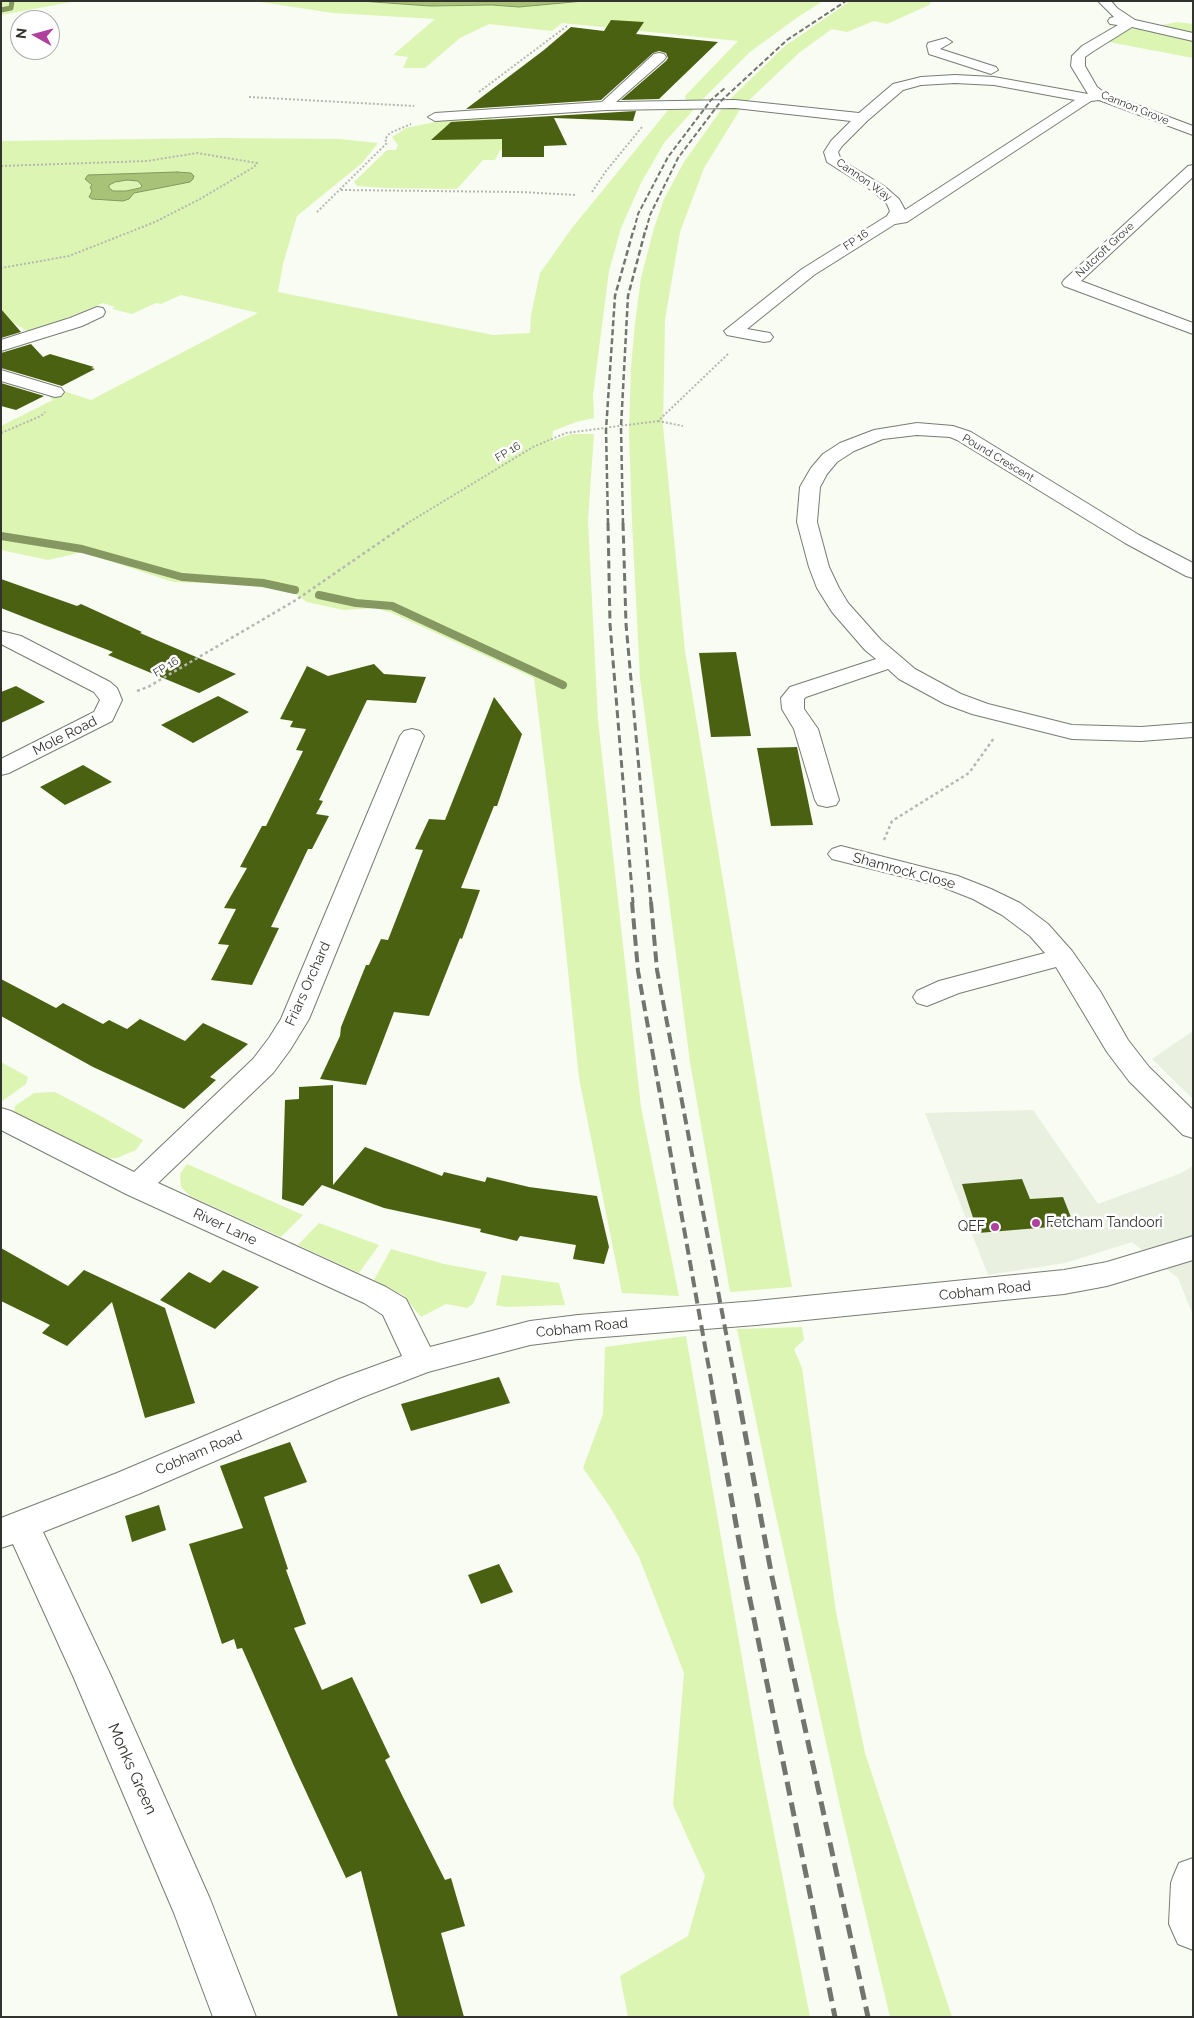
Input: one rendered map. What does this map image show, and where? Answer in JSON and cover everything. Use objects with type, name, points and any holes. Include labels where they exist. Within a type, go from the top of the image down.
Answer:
[{"type":"street","points":[[1104,1],[1131,23]]},
{"type":"street","points":[[1105,19],[1193,37]]},
{"type":"street","name":"Cannon Grove","points":[[1131,23],[1087,49],[1079,56],[1078,66],[1094,97],[1193,131]]},
{"type":"street","points":[[946,42],[933,46],[934,51],[1001,73],[994,81]]},
{"type":"street","points":[[606,106],[610,100],[659,57]]},
{"type":"street","name":"Cannon Way","points":[[749,334],[733,331],[808,272],[892,219],[898,211],[894,202],[880,189],[834,162],[831,152],[836,144],[862,118],[898,87],[921,81],[955,78],[994,81],[1094,97]]},
{"type":"street","points":[[892,219],[902,219],[1094,97]]},
{"type":"street","points":[[442,117],[606,106],[735,104],[862,118]]},
{"type":"street","name":"Nutcroft Grove","points":[[1193,169],[1070,283],[1193,329]]},
{"type":"street","points":[[1,346],[76,322],[97,312]]},
{"type":"street","points":[[749,334],[764,337]]},
{"type":"street","points":[[1,375],[55,392]]},
{"type":"street","name":"Pound Crescent","points":[[1186,731],[1108,734],[1072,732],[980,709],[953,699],[914,678],[890,661],[855,625],[828,588],[819,567],[807,522],[810,487],[818,472],[830,458],[847,447],[881,434],[917,429],[938,429],[958,434],[1132,539],[1193,572]]},
{"type":"street","points":[[1,636],[102,687],[109,693],[111,700]]},
{"type":"street","points":[[827,800],[806,729],[793,709],[792,698],[798,692],[890,661]]},
{"type":"street","name":"Mole Road","points":[[1,768],[104,716],[111,700]]},
{"type":"street","points":[[1186,731],[1193,754]]},
{"type":"street","name":"Friars Orchard","points":[[137,1186],[263,1066],[280,1044],[295,1019],[412,736]]},
{"type":"street","name":"Shamrock Close","points":[[841,854],[949,881],[982,894],[1011,909],[1039,930],[1063,957],[1086,991],[1117,1045],[1139,1074],[1193,1128]]},
{"type":"street","points":[[928,997],[949,986],[1063,957]]},
{"type":"street","name":"River Lane","points":[[1,1118],[137,1186],[375,1295],[395,1307],[421,1362]]},
{"type":"street","name":"Cobham Road","points":[[12,1529],[129,1483],[351,1388],[421,1362],[530,1334],[578,1327],[756,1313],[1064,1282],[1107,1274],[1173,1255],[1193,1247]]},
{"type":"street","name":"Monks Green","points":[[12,1529],[92,1676],[191,1904],[236,2017]]},
{"type":"street","points":[[1193,1877],[1191,1883],[1190,1924],[1193,1930]]},
{"type":"path","points":[[317,212],[387,143],[385,139],[390,133],[399,127],[442,117],[567,26]]},
{"type":"path","points":[[249,97],[427,107],[444,112],[442,117]]},
{"type":"path","points":[[592,192],[606,171],[649,119],[654,105]]},
{"type":"path","points":[[1,166],[147,160],[197,153],[257,163],[254,167],[200,199],[155,222],[69,256],[1,268]]},
{"type":"path","points":[[341,190],[520,192],[578,195]]},
{"type":"path","points":[[658,420],[749,334]]},
{"type":"path","points":[[1,433],[41,416],[58,401],[55,392]]},
{"type":"path","points":[[658,420],[683,426]]},
{"type":"path","name":"FP 16","points":[[111,700],[148,687],[296,600],[410,521],[533,447],[566,433],[658,420]]},
{"type":"path","points":[[874,862],[892,821],[969,773],[1008,717]]},
{"type":"shaded area","points":[[1,1],[77,1],[28,10],[10,10],[10,13],[1,15]]},
{"type":"shaded area","points":[[253,1],[360,1],[430,6],[492,5],[519,7],[584,1],[823,1],[750,52],[701,101],[686,100],[685,96],[738,41],[562,23],[552,31],[489,24],[460,38],[425,68],[403,68],[408,57],[393,55],[435,19],[333,13]]},
{"type":"shaded area","points":[[360,1],[584,1],[519,7],[492,5],[430,6]]},
{"type":"shaded area","points":[[850,1],[932,1],[929,5],[887,24],[874,21],[847,32],[832,29],[800,52],[746,103],[727,102],[785,46]]},
{"type":"shaded area","points":[[1177,22],[1193,24],[1193,33],[1190,34],[1193,35],[1193,58],[1109,42],[1130,29]]},
{"type":"shaded area","points":[[675,107],[695,108],[664,143],[641,183],[621,228],[609,271],[593,395],[594,418],[576,422],[553,431],[552,441],[571,434],[594,434],[588,521],[598,720],[641,1107],[679,1296],[622,1293],[579,1078],[559,884],[534,678],[392,613],[375,608],[344,610],[307,602],[295,594],[258,585],[173,582],[83,552],[48,560],[1,550],[1,426],[53,400],[50,397],[63,391],[91,400],[258,313],[181,295],[161,304],[156,303],[132,314],[112,309],[115,307],[103,303],[30,333],[14,323],[1,310],[1,141],[220,138],[340,139],[378,143],[362,163],[297,216],[283,264],[278,292],[493,335],[530,333],[531,315],[540,273],[572,228],[669,109]]},
{"type":"shaded area","points":[[723,107],[741,108],[704,168],[680,232],[665,320],[663,426],[685,651],[792,1287],[730,1292],[690,1062],[640,678],[629,431],[631,367],[635,323],[641,278],[654,228],[664,199],[684,162]]},
{"type":"shaded area","points":[[490,116],[493,122],[527,147],[500,150],[495,160],[483,160],[457,189],[386,188],[357,186],[354,182],[387,150],[396,150],[398,145],[392,137],[406,128],[445,120]]},
{"type":"shaded area","points":[[177,172],[191,173],[194,176],[190,182],[134,193],[129,199],[123,201],[92,199],[89,197],[92,185],[85,179],[88,175]],"holes":[[[138,181],[142,186],[140,188],[126,191],[113,191],[109,188],[109,185],[115,182]]]},
{"type":"shaded area","points":[[1193,1031],[1193,1099],[1152,1059]]},
{"type":"shaded area","points":[[1,1062],[28,1077],[26,1084],[1,1102]]},
{"type":"shaded area","points":[[55,1092],[143,1140],[136,1150],[117,1158],[99,1159],[14,1116],[15,1106],[34,1093]]},
{"type":"shaded area","points":[[1033,1110],[1098,1204],[1179,1174],[1193,1166],[1193,1315],[1178,1278],[1132,1242],[1065,1263],[988,1275],[925,1113]]},
{"type":"shaded area","points":[[187,1164],[303,1215],[281,1237],[190,1196],[181,1187],[180,1174]]},
{"type":"shaded area","points":[[319,1223],[379,1245],[359,1273],[298,1245]]},
{"type":"shaded area","points":[[391,1249],[444,1264],[487,1272],[473,1304],[467,1308],[446,1304],[421,1317],[403,1295],[374,1280]]},
{"type":"shaded area","points":[[502,1275],[559,1283],[565,1305],[506,1307],[496,1305]]},
{"type":"shaded area","points":[[802,1327],[804,1340],[794,1349],[802,1368],[836,1612],[865,1753],[952,2017],[890,2017],[842,1815],[772,1498],[737,1329]]},
{"type":"shaded area","points":[[686,1336],[760,1762],[810,2017],[628,2017],[620,1976],[688,1936],[705,1876],[673,1805],[684,1673],[639,1557],[610,1507],[583,1468],[603,1414],[605,1347]]},
{"type":"building","points":[[611,20],[644,22],[636,34],[718,42],[659,99],[621,100],[666,61],[668,58],[666,53],[659,51],[653,53],[601,100],[466,109],[544,50],[571,27],[604,31]]},
{"type":"building","points":[[636,111],[633,121],[554,118],[567,145],[544,146],[544,157],[502,157],[502,139],[431,140],[451,122]]},
{"type":"building","points":[[1,309],[21,332],[1,338]]},
{"type":"building","points":[[31,344],[43,357],[50,354],[94,367],[91,368],[95,369],[62,386],[1,368],[1,353]]},
{"type":"building","points":[[1,383],[44,396],[16,410],[1,406]]},
{"type":"building","points":[[1,579],[77,606],[81,604],[142,632],[140,633],[236,674],[199,693],[108,655],[113,652],[1,608]]},
{"type":"building","points":[[736,652],[751,736],[711,737],[699,653]]},
{"type":"building","points":[[374,664],[384,674],[426,677],[416,703],[367,700],[319,800],[323,801],[316,814],[329,816],[312,849],[308,849],[271,927],[279,928],[252,985],[211,980],[229,945],[218,944],[236,909],[224,908],[247,868],[240,867],[262,826],[266,826],[303,751],[296,750],[306,729],[290,727],[293,721],[280,719],[307,666],[328,676]]},
{"type":"building","points":[[16,686],[45,702],[1,723],[1,692]]},
{"type":"building","points":[[218,696],[249,712],[193,743],[161,725]]},
{"type":"building","points":[[494,697],[522,734],[497,806],[494,806],[461,888],[480,890],[462,939],[460,938],[429,1016],[394,1012],[366,1085],[320,1079],[340,1036],[341,1027],[366,965],[369,965],[381,939],[388,940],[423,850],[415,849],[429,819],[445,820]]},
{"type":"building","points":[[797,747],[813,825],[771,826],[757,748]]},
{"type":"building","points":[[83,765],[112,782],[65,805],[40,787]]},
{"type":"building","points":[[1,979],[56,1008],[63,1003],[103,1024],[109,1020],[127,1029],[140,1019],[185,1041],[203,1023],[248,1044],[210,1077],[216,1080],[184,1109],[93,1067],[1,1016]]},
{"type":"building","points":[[333,1085],[333,1185],[365,1147],[442,1176],[444,1172],[485,1182],[487,1177],[529,1187],[597,1196],[609,1247],[604,1264],[573,1259],[576,1245],[520,1236],[517,1241],[480,1232],[481,1229],[384,1208],[322,1185],[303,1206],[282,1199],[285,1100],[299,1099],[299,1087]]},
{"type":"building","points":[[1022,1179],[1030,1199],[1063,1197],[1074,1225],[978,1233],[962,1184]]},
{"type":"building","points":[[1,1248],[68,1286],[84,1270],[165,1308],[195,1403],[145,1418],[112,1302],[67,1346],[42,1333],[50,1325],[1,1301]]},
{"type":"building","points":[[223,1270],[259,1287],[215,1329],[160,1300],[189,1272],[210,1283]]},
{"type":"building","points":[[499,1377],[510,1403],[411,1431],[401,1404]]},
{"type":"building","points":[[290,1442],[307,1482],[264,1497],[288,1569],[286,1570],[306,1624],[294,1628],[322,1690],[352,1677],[390,1757],[385,1760],[403,1797],[445,1880],[451,1878],[465,1926],[441,1933],[464,2017],[398,2017],[361,1871],[346,1878],[242,1648],[237,1649],[234,1639],[222,1644],[189,1544],[243,1528],[220,1466]]},
{"type":"building","points":[[159,1505],[166,1530],[132,1542],[125,1516]]},
{"type":"building","points":[[499,1564],[513,1592],[481,1604],[468,1575]]},
{"type":"waterway","points":[[1,10],[11,8],[12,1]]},
{"type":"waterway","points":[[1,536],[82,549],[182,577],[263,583],[295,590]]},
{"type":"waterway","points":[[319,595],[356,603],[392,606],[563,685]]},
{"type":"railway","points":[[646,230],[650,215],[678,158],[721,101],[787,40],[846,1]]},
{"type":"railway","points":[[634,230],[638,214],[668,157],[711,100],[725,88]]},
{"type":"railway","points":[[608,524],[606,430],[615,296],[634,228]]},
{"type":"railway","points":[[623,524],[621,427],[628,296],[646,228]]},
{"type":"railway","points":[[608,523],[610,624],[633,903]]},
{"type":"railway","points":[[623,523],[626,624],[651,903]]},
{"type":"railway","points":[[632,902],[638,971],[713,1391]]},
{"type":"railway","points":[[651,902],[657,970],[737,1391]]},
{"type":"railway","points":[[712,1390],[746,1580],[835,2017]]},
{"type":"railway","points":[[737,1390],[772,1577],[868,2017]]},
{"type":"place","name":"Fetcham Tandoori","points":[[1036,1223]]},
{"type":"place","name":"QEF","points":[[995,1227]]}]
